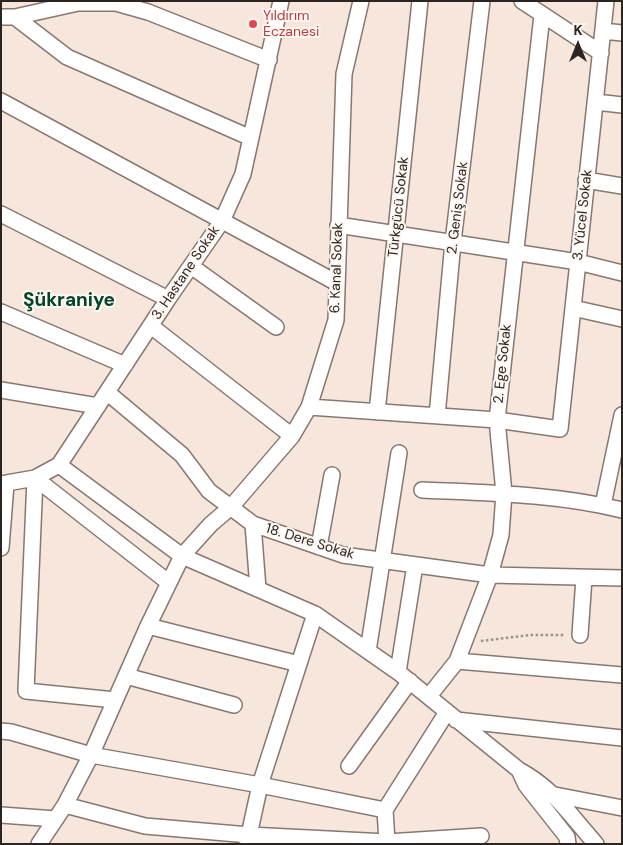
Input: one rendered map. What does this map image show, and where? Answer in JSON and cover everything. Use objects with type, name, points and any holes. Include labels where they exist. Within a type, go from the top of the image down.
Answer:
[{"type":"street","name":"3. Hastane Sokak","points":[[3,484],[35,478],[59,465],[108,394],[168,298],[222,221],[243,174],[269,60],[280,1]]},
{"type":"street","name":"6. Kanal Sokak","points":[[39,844],[65,806],[91,755],[168,582],[182,556],[210,524],[231,507],[292,436],[309,407],[336,320],[344,74],[362,1]]},
{"type":"street","name":"Türkgücü Sokak","points":[[377,412],[420,1]]},
{"type":"street","name":"2. Geniş Sokak","points":[[437,416],[453,242],[482,1]]},
{"type":"street","points":[[522,1],[601,53]]},
{"type":"street","name":"3. Yücel Sokak","points":[[497,420],[560,429],[606,1]]},
{"type":"street","points":[[8,17],[78,3],[116,3],[148,12],[269,60]]},
{"type":"street","name":"2. Ege Sokak","points":[[429,696],[458,660],[490,575],[501,535],[504,493],[497,420],[542,15]]},
{"type":"street","points":[[8,17],[68,57],[251,138]]},
{"type":"street","points":[[603,30],[622,33]]},
{"type":"street","points":[[1,101],[337,283]]},
{"type":"street","points":[[596,102],[622,105]]},
{"type":"street","points":[[586,180],[622,186]]},
{"type":"street","points":[[1,214],[168,298]]},
{"type":"street","points":[[338,224],[578,262],[622,273]]},
{"type":"street","points":[[190,266],[276,327]]},
{"type":"street","points":[[573,308],[622,319]]},
{"type":"street","points":[[1,312],[126,365]]},
{"type":"street","points":[[151,326],[292,436]]},
{"type":"street","points":[[1,390],[98,406]]},
{"type":"street","name":"18. Dere Sokak","points":[[108,394],[182,455],[209,491],[253,524],[343,555],[490,575],[622,578]]},
{"type":"street","points":[[309,407],[497,420]]},
{"type":"street","points":[[604,506],[622,415]]},
{"type":"street","points":[[368,651],[399,453]]},
{"type":"street","points":[[59,465],[182,556],[315,614],[404,676],[519,770],[539,781],[555,795],[596,844]]},
{"type":"street","points":[[319,547],[332,475]]},
{"type":"street","points":[[35,478],[168,582]]},
{"type":"street","points":[[35,478],[26,691],[115,700]]},
{"type":"street","points":[[1,548],[3,484]]},
{"type":"street","points":[[422,490],[504,493],[622,510]]},
{"type":"street","points":[[253,524],[258,589]]},
{"type":"street","points":[[349,766],[404,676],[415,565]]},
{"type":"street","points":[[580,635],[584,578]]},
{"type":"street","points":[[248,839],[260,785],[315,614]]},
{"type":"street","points":[[148,626],[299,664]]},
{"type":"street","points":[[458,660],[622,675]]},
{"type":"street","points":[[126,676],[234,705]]},
{"type":"street","points":[[451,716],[622,738]]},
{"type":"street","points":[[387,842],[385,810],[451,716]]},
{"type":"street","points":[[1,731],[11,732],[91,755],[260,785],[385,810]]},
{"type":"street","points":[[519,770],[526,785],[568,838],[568,844]]},
{"type":"street","points":[[555,795],[622,808]]},
{"type":"street","points":[[65,806],[145,826],[248,839],[387,842],[481,836]]},
{"type":"street","points":[[1,816],[56,819]]},
{"type":"path","points":[[465,643],[530,635],[580,635]]},
{"type":"place","name":"Yıldırım Eczanesi","points":[[253,24]]},
{"type":"district","name":"Şükraniye","points":[[69,301]]}]
